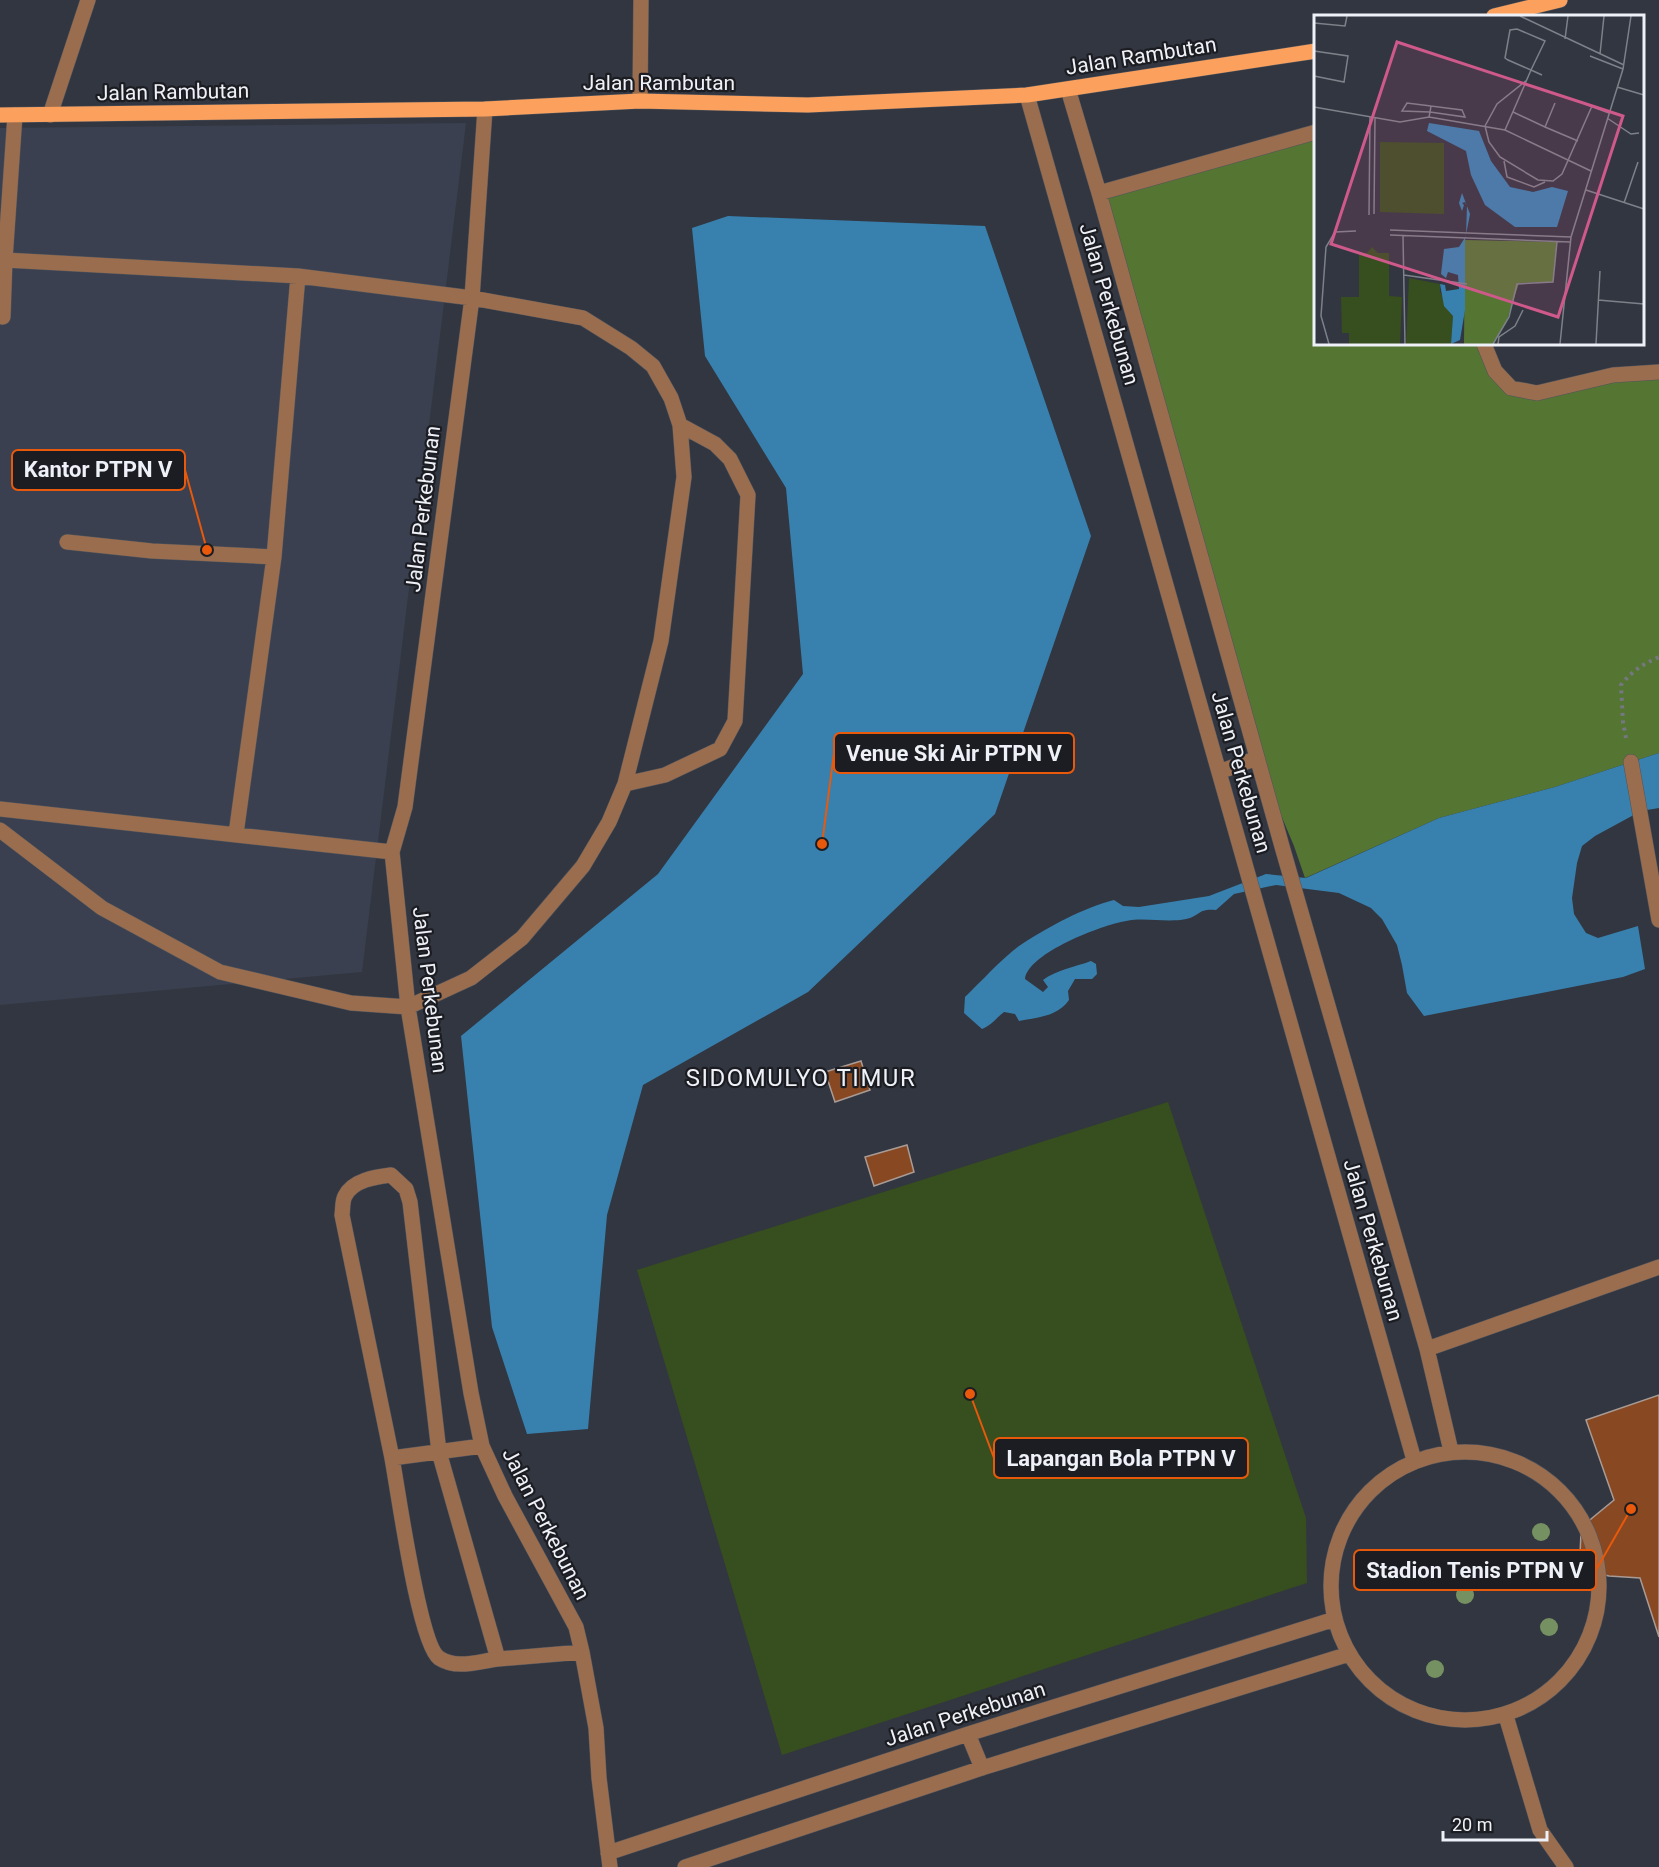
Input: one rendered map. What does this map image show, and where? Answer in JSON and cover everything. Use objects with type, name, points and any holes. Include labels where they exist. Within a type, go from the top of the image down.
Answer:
[{"type":"main road","points":[[1498,15],[1560,0]]},
{"type":"main road","name":"Jalan Rambutan","points":[[8,115],[485,109],[640,101],[808,105],[1028,95],[1314,51]]},
{"type":"street","points":[[50,115],[88,0]]},
{"type":"street","points":[[640,101],[641,0]]},
{"type":"street","name":"Jalan Perkebunan","points":[[1068,89],[1295,895],[1427,1349],[1451,1451]]},
{"type":"street","name":"Jalan Perkebunan","points":[[1028,95],[1414,1460]]},
{"type":"street","name":"Jalan Perkebunan","points":[[485,109],[472,298],[405,807],[392,852],[408,1007],[471,1393],[482,1446],[505,1496],[576,1628],[596,1728],[599,1778],[609,1860],[968,1734],[1335,1619]]},
{"type":"street","points":[[3,317],[8,115]]},
{"type":"street","points":[[1099,193],[1314,133]]},
{"type":"street","points":[[0,830],[102,908],[219,972],[351,1003],[408,1007],[471,978],[522,938],[583,866],[609,822],[625,784],[661,641],[684,477],[680,425],[671,398],[653,366],[631,348],[583,318],[472,298],[298,276],[5,260]]},
{"type":"street","points":[[236,834],[274,557],[298,276]]},
{"type":"street","points":[[1484,345],[1496,371],[1511,388],[1537,393],[1613,375],[1659,372]]},
{"type":"street","points":[[625,784],[665,775],[720,749],[735,721],[748,495],[730,459],[715,444],[680,425]]},
{"type":"street","points":[[67,542],[152,551],[274,557]]},
{"type":"street","points":[[1219,772],[1257,758]]},
{"type":"street","points":[[1631,762],[1659,920]]},
{"type":"street","points":[[0,809],[392,852]]},
{"type":"street","points":[[498,1659],[439,1452],[410,1202],[406,1188],[392,1175],[374,1178],[358,1183],[345,1196],[342,1215],[392,1458],[412,1575],[429,1641],[438,1658],[457,1665],[582,1652]]},
{"type":"street","points":[[1427,1349],[1659,1267]]},
{"type":"street","points":[[392,1458],[482,1446]]},
{"type":"street","points":[[1451,1451],[1499,1455],[1542,1475],[1576,1509],[1596,1553],[1599,1601],[1586,1647],[1557,1685],[1506,1716],[1470,1721],[1422,1714],[1381,1690],[1349,1654],[1335,1619],[1331,1571],[1345,1525],[1374,1486],[1414,1460],[1451,1451]]},
{"type":"street","points":[[685,1867],[982,1768],[1349,1654]]},
{"type":"street","points":[[1506,1716],[1540,1830],[1566,1867]]},
{"type":"street","points":[[968,1734],[982,1768]]},
{"type":"path","points":[[1631,762],[1623,722],[1621,686],[1630,674],[1644,663],[1659,657]]},
{"type":"shaded area","points":[[466,123],[362,972],[0,1005],[0,128]]},
{"type":"green space","points":[[1314,132],[1314,345],[1484,345],[1495,371],[1537,393],[1659,372],[1659,753],[1555,787],[1439,818],[1305,878],[1257,758],[1099,193]]},
{"type":"green space","points":[[1168,1102],[1306,1518],[1307,1583],[782,1755],[637,1270]]},
{"type":"water","points":[[728,216],[985,226],[1091,536],[995,814],[808,992],[643,1085],[607,1215],[588,1429],[527,1434],[492,1327],[461,1036],[658,874],[803,674],[786,488],[705,356],[692,228]]},
{"type":"water","points":[[1659,753],[1659,808],[1641,811],[1595,836],[1582,846],[1572,898],[1574,914],[1586,933],[1598,938],[1638,926],[1645,969],[1623,977],[1424,1016],[1407,993],[1397,945],[1382,919],[1371,908],[1339,893],[1276,885],[1234,894],[1216,910],[1202,911],[1191,918],[1133,920],[1115,924],[1084,934],[1052,950],[1029,969],[1025,979],[1043,992],[1048,987],[1043,980],[1066,969],[1091,961],[1096,964],[1097,974],[1092,979],[1075,979],[1068,991],[1069,1000],[1053,1013],[1019,1021],[1015,1014],[1004,1012],[982,1029],[964,1013],[965,997],[1015,949],[1055,924],[1091,907],[1114,900],[1123,906],[1139,907],[1209,896],[1266,874],[1306,878],[1439,818],[1555,787]]},
{"type":"building","points":[[861,1061],[870,1090],[835,1102],[825,1072]]},
{"type":"building","points":[[907,1145],[914,1172],[874,1186],[865,1157]]},
{"type":"building","points":[[1659,1395],[1659,1637],[1640,1578],[1609,1576],[1592,1572],[1580,1554],[1581,1533],[1591,1519],[1614,1500],[1586,1420]]},
{"type":"place","name":"Kantor PTPN V","points":[[207,550]]},
{"type":"place","name":"Venue Ski Air PTPN V","points":[[822,844]]},
{"type":"place","name":"Lapangan Bola PTPN V","points":[[970,1394]]},
{"type":"place","name":"Stadion Tenis PTPN V","points":[[1631,1509]]},
{"type":"district","name":"SIDOMULYO TIMUR","points":[[801,1078]]}]
